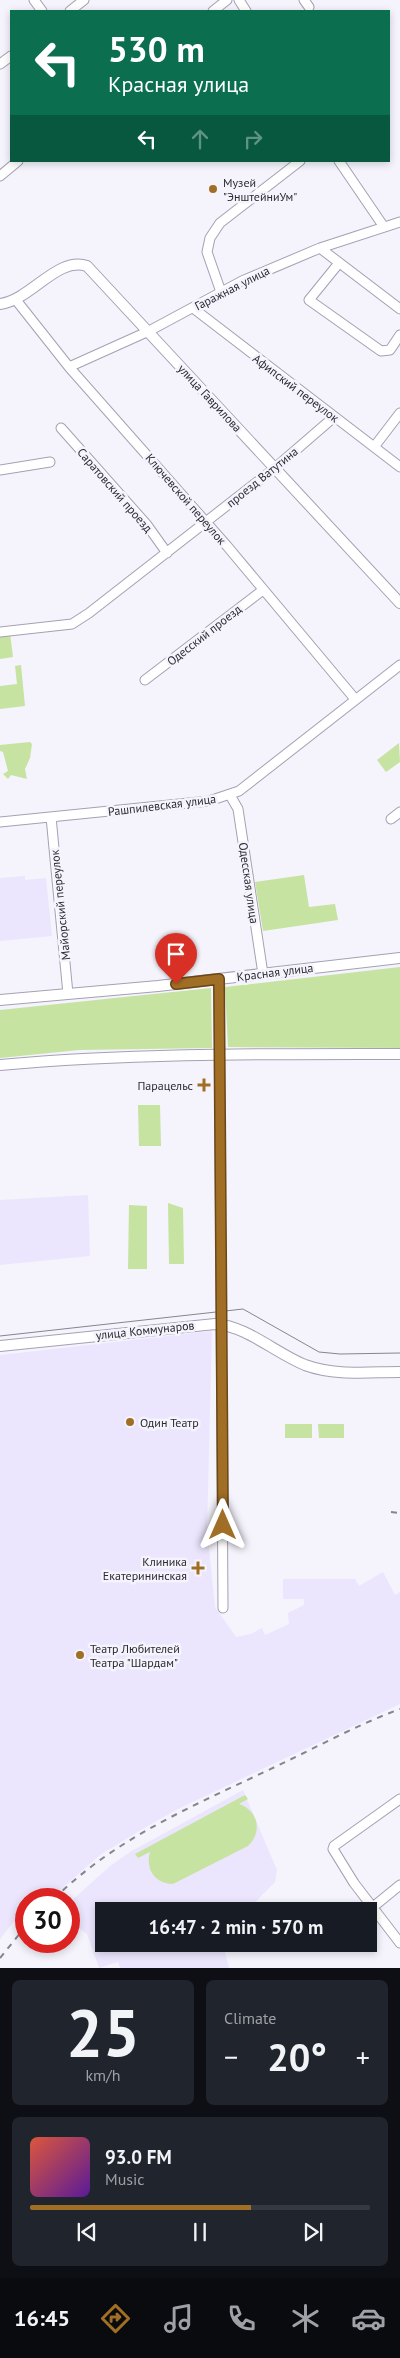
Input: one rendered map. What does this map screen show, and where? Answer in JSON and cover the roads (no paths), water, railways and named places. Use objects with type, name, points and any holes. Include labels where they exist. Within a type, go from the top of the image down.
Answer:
[{"type":"main road","name":"улица Гаврилова","points":[[0,304],[16,300],[63,267],[79,264],[87,266],[400,603]]},
{"type":"main road","name":"Красная улица","points":[[0,1000],[219,979],[400,958]]},
{"type":"main road","points":[[0,1065],[81,1058],[219,1054],[400,1054]]},
{"type":"main road","name":"улица Коммунаров","points":[[0,1346],[194,1325],[222,1324],[239,1330],[285,1356],[319,1370],[400,1372]]},
{"type":"street","points":[[71,10],[84,0]]},
{"type":"street","points":[[214,10],[227,0]]},
{"type":"street","points":[[0,176],[17,162]]},
{"type":"street","points":[[221,292],[207,252],[210,238],[220,224],[299,162]]},
{"type":"street","points":[[340,162],[384,226]]},
{"type":"street","name":"Гаражная улица","points":[[69,367],[149,331],[221,292],[320,248],[400,222]]},
{"type":"street","points":[[320,248],[400,309]]},
{"type":"street","points":[[339,263],[309,300],[381,351],[390,350],[400,335]]},
{"type":"street","name":"Ключевской переулок","points":[[16,300],[69,367],[205,521],[355,699]]},
{"type":"street","name":"Афипский переулок","points":[[193,308],[400,467]]},
{"type":"street","points":[[374,447],[400,413]]},
{"type":"street","name":"проезд Ватутина","points":[[0,632],[72,624],[167,553],[205,521],[275,468],[334,417]]},
{"type":"street","name":"Саратовский проезд","points":[[61,428],[147,525],[167,553]]},
{"type":"street","points":[[0,470],[50,462]]},
{"type":"street","name":"Одесский проезд","points":[[145,680],[263,590]]},
{"type":"street","name":"Рашпилевская улица","points":[[0,822],[209,801],[230,795],[239,791],[400,665]]},
{"type":"street","name":"Одесская улица","points":[[230,795],[238,809],[262,974]]},
{"type":"street","points":[[391,819],[400,812]]},
{"type":"street","name":"Майорский переулок","points":[[51,817],[68,994]]},
{"type":"street","points":[[219,979],[223,1608]]},
{"type":"street","points":[[369,1902],[334,1853],[334,1846],[400,1799]]},
{"type":"street","points":[[377,1904],[400,1885]]},
{"type":"street","points":[[377,1912],[400,1944]]},
{"type":"tram line","points":[[0,1336],[243,1309],[319,1352],[340,1354],[400,1353]]},
{"type":"railway","points":[[391,1512],[400,1513]]},
{"type":"railway","points":[[66,1888],[105,1857],[160,1823],[354,1728],[400,1709]]},
{"type":"railway","points":[[0,1958],[15,1940]]},
{"type":"place","name":"Музей \"ЭнштейниУм\"","points":[[213,189]]},
{"type":"place","name":"Парацельс","points":[[204,1085]]},
{"type":"place","name":"Один Театр","points":[[130,1422]]},
{"type":"place","name":"Клиника Екатерининская","points":[[198,1568]]},
{"type":"place","name":"Театр Любителей Театра \"Шардам\"","points":[[80,1655]]}]
